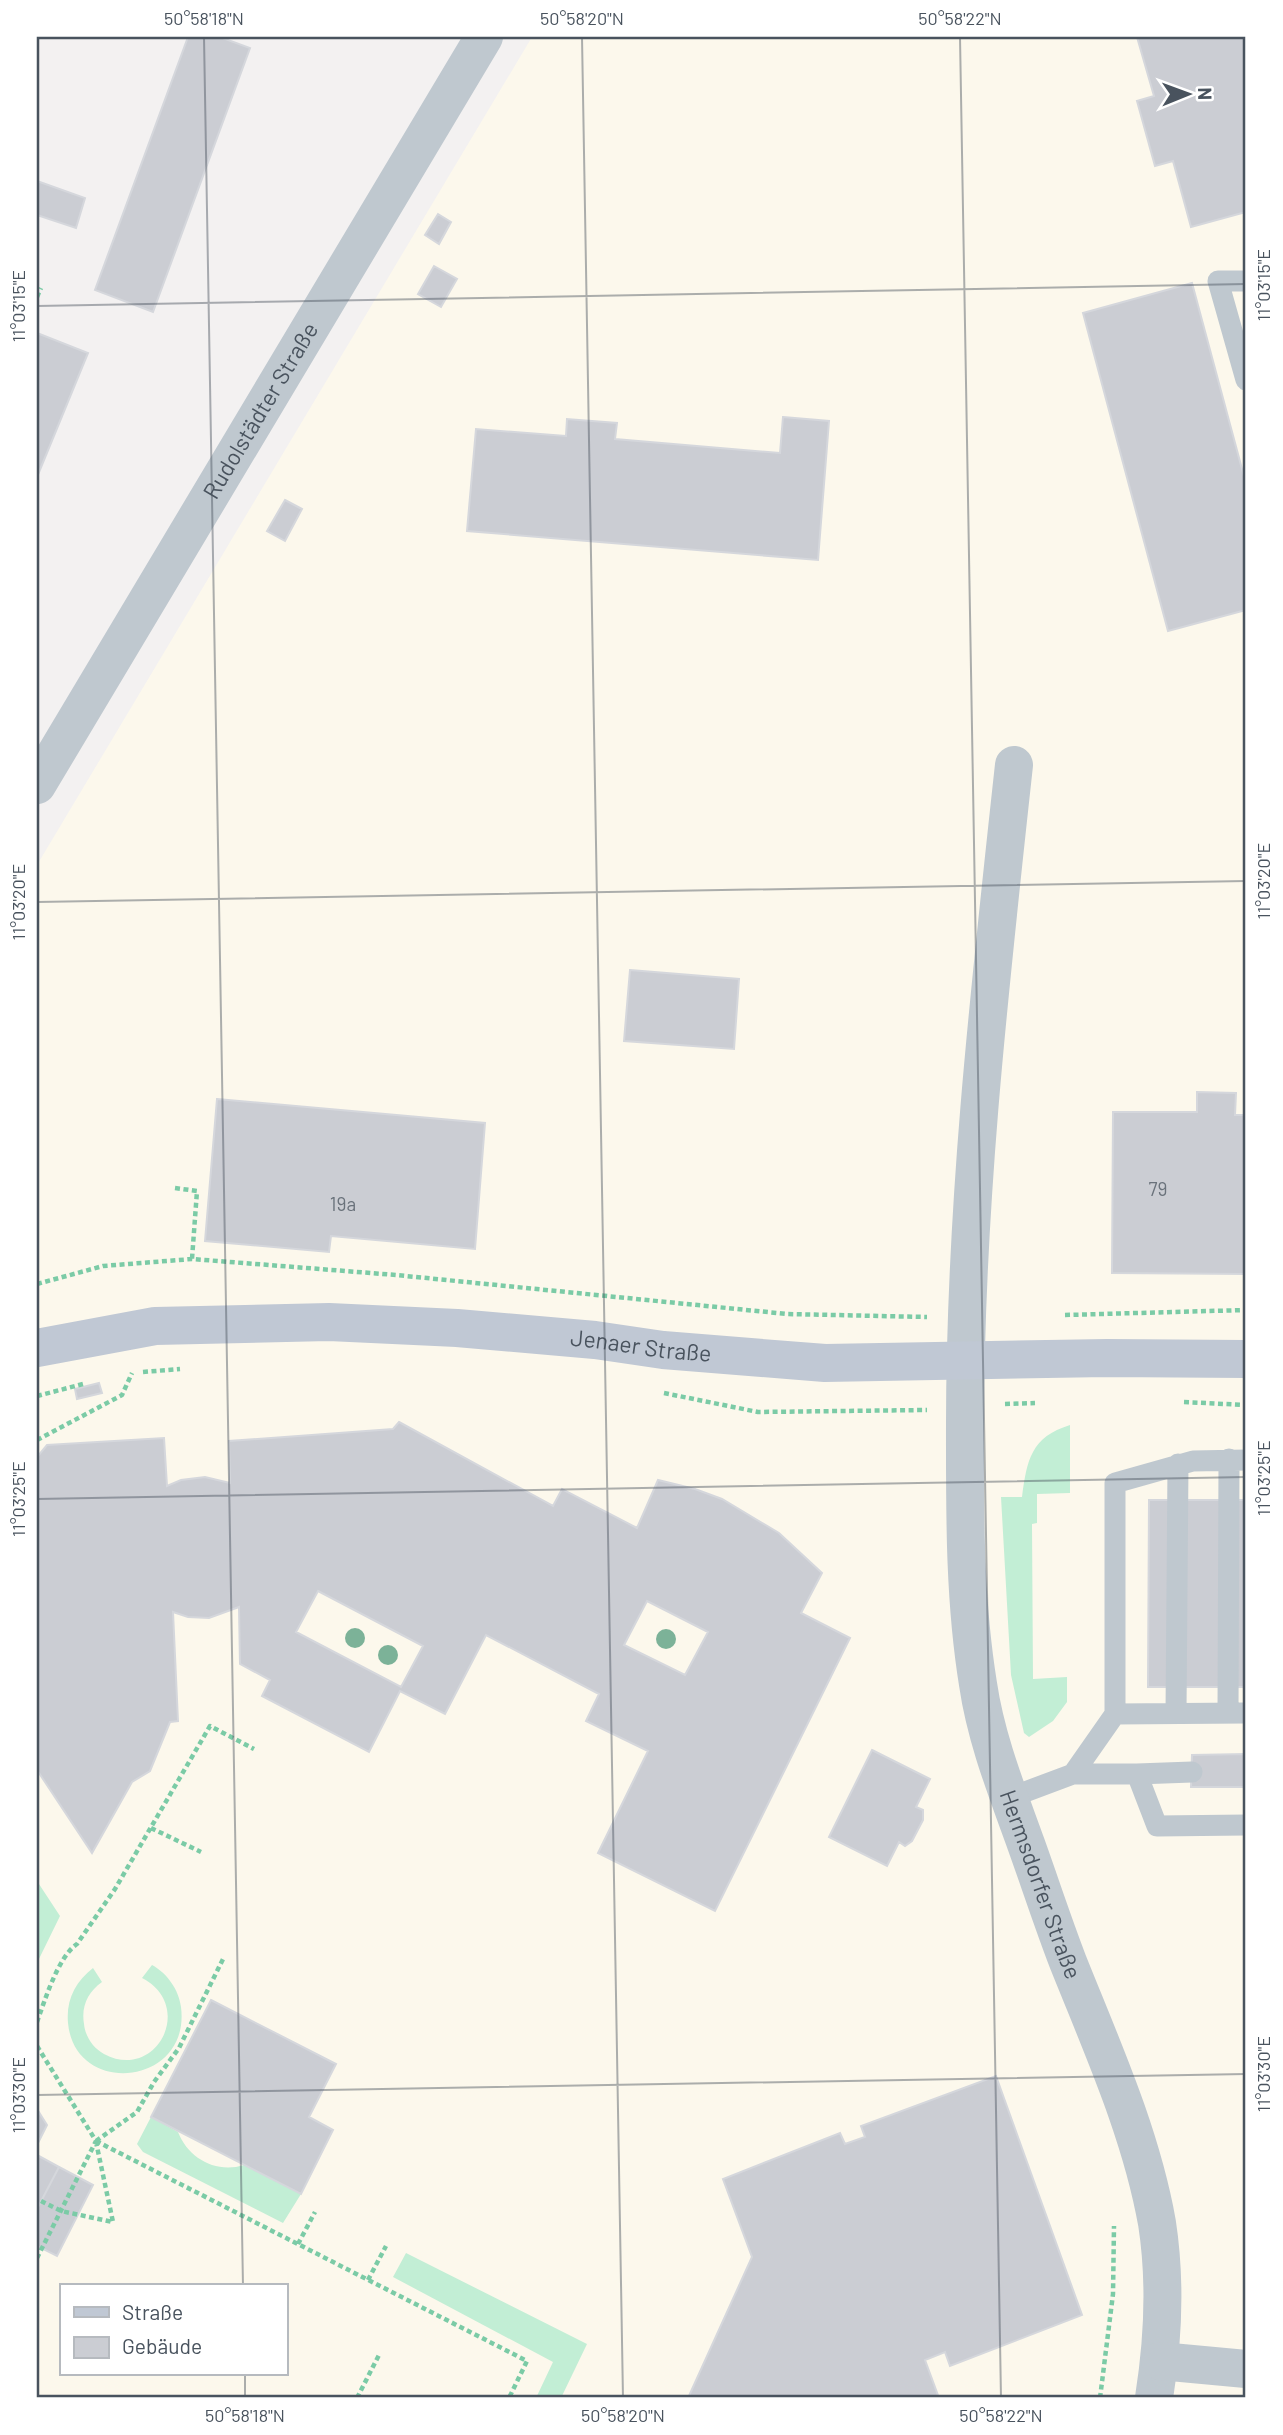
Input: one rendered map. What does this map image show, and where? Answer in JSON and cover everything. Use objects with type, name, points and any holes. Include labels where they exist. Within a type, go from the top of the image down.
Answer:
[{"type":"main road","name":"Jenaer Straße","points":[[37,1348],[155,1326],[329,1321],[457,1328],[594,1340],[663,1350],[825,1363],[1107,1358],[1246,1359]]},
{"type":"street","name":"Rudolstädter Straße","points":[[37,785],[484,37]]},
{"type":"street","name":"Hermsdorfer Straße","points":[[1014,765],[983,1065],[965,1318],[968,1604],[977,1683],[987,1732],[1066,1956],[1129,2120],[1157,2224],[1163,2298],[1160,2361],[1154,2398]]},
{"type":"street","points":[[1160,2361],[1246,2369]]},
{"type":"lane","points":[[1246,281],[1218,281],[1246,380]]},
{"type":"lane","points":[[1073,1774],[1115,1714],[1115,1483],[1193,1461],[1238,1459],[1237,1713],[1115,1714]]},
{"type":"lane","points":[[1177,1713],[1178,1464]]},
{"type":"lane","points":[[1009,1798],[1073,1774],[1192,1772]]},
{"type":"lane","points":[[1138,1774],[1157,1826],[1246,1825]]},
{"type":"path","points":[[37,297],[41,288]]},
{"type":"path","points":[[175,1188],[197,1191],[192,1259]]},
{"type":"path","points":[[37,1284],[103,1266],[192,1259],[410,1276],[787,1314],[965,1318]]},
{"type":"path","points":[[1059,1315],[1246,1310]]},
{"type":"path","points":[[37,1440],[122,1395],[132,1373],[183,1368]]},
{"type":"path","points":[[651,1391],[758,1412],[926,1410]]},
{"type":"path","points":[[37,2022],[49,1987],[70,1949],[115,1889],[210,1726],[254,1749]]},
{"type":"path","points":[[151,1828],[201,1852]]},
{"type":"path","points":[[37,2258],[96,2141],[137,2112],[154,2082],[179,2048],[224,1957]]},
{"type":"path","points":[[37,2046],[96,2141],[113,2222],[61,2211],[41,2201]]},
{"type":"path","points":[[96,2141],[527,2361],[509,2398]]},
{"type":"path","points":[[298,2244],[315,2212]]},
{"type":"path","points":[[368,2280],[386,2246]]},
{"type":"path","points":[[357,2398],[380,2353]]},
{"type":"shaded area","points":[[532,37],[1246,37],[1246,2398],[37,2398],[37,865]]},
{"type":"green space","points":[[1070,1425],[1070,1493],[1037,1494],[1037,1523],[1032,1524],[1033,1679],[1067,1677],[1067,1702],[1053,1721],[1029,1737],[1024,1733],[1011,1675],[1001,1497],[1022,1497],[1029,1461],[1039,1443],[1057,1430]]},
{"type":"green space","points":[[37,1881],[60,1916],[37,1963]]},
{"type":"green space","points":[[152,1965],[171,1983],[178,1994],[181,2007],[179,2033],[169,2053],[151,2067],[131,2073],[109,2072],[90,2063],[75,2047],[68,2023],[70,1999],[77,1985],[93,1968],[102,1982],[89,1995],[83,2017],[93,2045],[104,2054],[123,2060],[139,2058],[153,2050],[163,2037],[167,2022],[166,2006],[158,1990],[142,1978]]},
{"type":"green space","points":[[151,2117],[178,2132],[189,2149],[204,2162],[223,2167],[244,2165],[301,2194],[283,2223],[143,2152],[137,2144]]},
{"type":"green space","points":[[406,2253],[587,2344],[561,2398],[536,2398],[553,2362],[393,2277]]},
{"type":"building","points":[[188,37],[220,37],[250,48],[153,312],[95,290]]},
{"type":"building","points":[[1137,37],[1246,37],[1246,212],[1191,227],[1173,161],[1155,166],[1137,101],[1154,96]]},
{"type":"building","points":[[37,181],[85,198],[76,228],[37,215]]},
{"type":"building","points":[[438,214],[451,222],[439,244],[425,235]]},
{"type":"building","points":[[434,266],[457,279],[441,307],[418,294]]},
{"type":"building","points":[[1192,283],[1246,484],[1246,610],[1168,631],[1083,313]]},
{"type":"building","points":[[37,333],[88,353],[37,477]]},
{"type":"building","points":[[783,417],[829,421],[818,560],[467,531],[476,429],[566,436],[567,419],[617,423],[615,439],[780,453]]},
{"type":"building","points":[[285,500],[302,509],[285,541],[267,531]]},
{"type":"building","points":[[630,970],[739,979],[734,1049],[624,1041]]},
{"type":"building","points":[[1197,1092],[1236,1093],[1235,1115],[1246,1115],[1246,1274],[1112,1273],[1113,1112],[1197,1112]]},
{"type":"building","points":[[217,1099],[485,1123],[475,1249],[331,1236],[329,1252],[205,1241]]},
{"type":"building","points":[[99,1383],[102,1393],[77,1399],[75,1389]]},
{"type":"building","points":[[399,1422],[553,1506],[562,1489],[637,1528],[658,1480],[695,1489],[722,1499],[779,1533],[822,1573],[801,1613],[850,1638],[715,1911],[598,1853],[648,1751],[586,1721],[599,1694],[486,1635],[445,1714],[400,1691],[369,1752],[262,1696],[270,1680],[240,1664],[239,1607],[209,1618],[188,1617],[173,1612],[178,1721],[170,1722],[150,1771],[132,1782],[92,1853],[37,1770],[37,1457],[47,1445],[164,1438],[167,1486],[181,1480],[205,1477],[230,1483],[229,1441],[393,1429]],"holes":[[[318,1591],[423,1646],[401,1687],[296,1632]],[[647,1601],[708,1632],[685,1675],[624,1645]]]},
{"type":"building","points":[[1149,1500],[1246,1500],[1246,1687],[1148,1687]]},
{"type":"building","points":[[872,1750],[930,1779],[916,1807],[923,1810],[923,1820],[912,1841],[905,1846],[899,1842],[887,1866],[829,1837]]},
{"type":"building","points":[[1246,1754],[1246,1787],[1191,1787],[1192,1755]]},
{"type":"building","points":[[211,2000],[336,2064],[309,2117],[333,2130],[301,2194],[151,2117]]},
{"type":"building","points":[[996,2076],[1082,2315],[950,2366],[945,2352],[925,2360],[939,2398],[688,2398],[752,2257],[723,2179],[840,2133],[845,2144],[865,2137],[861,2126]]},
{"type":"building","points":[[37,2109],[47,2125],[37,2145]]},
{"type":"building","points":[[37,2155],[59,2167],[37,2209]]},
{"type":"building","points":[[59,2167],[93,2185],[57,2256],[37,2246],[37,2209]]}]
